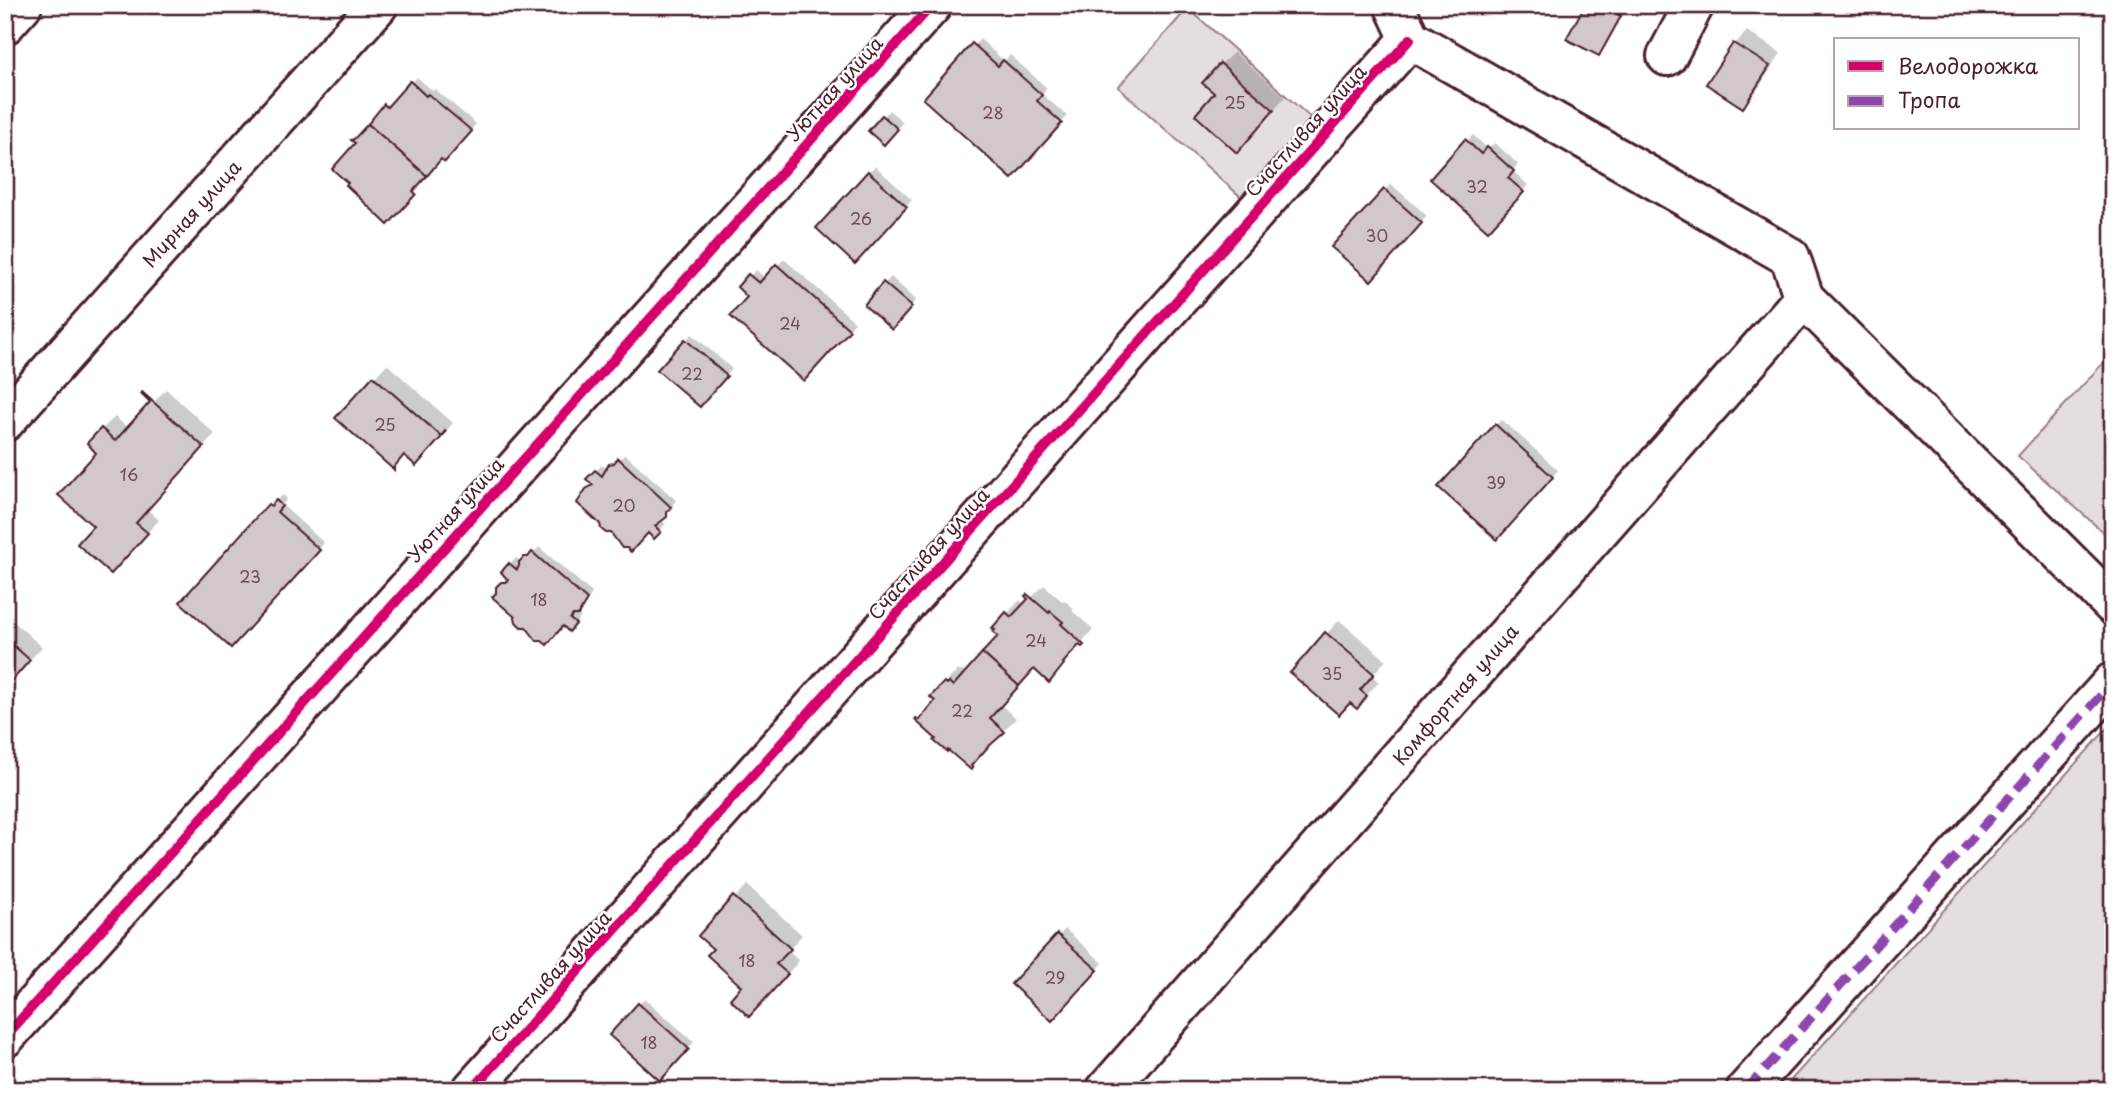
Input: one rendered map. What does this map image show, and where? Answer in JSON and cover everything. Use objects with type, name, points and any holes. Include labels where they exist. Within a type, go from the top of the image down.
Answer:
[{"type":"street","points":[[5,24],[22,5]]},
{"type":"street","name":"Мирная улица","points":[[5,421],[378,5]]},
{"type":"street","name":"Уютная улица","points":[[5,1037],[932,5]]},
{"type":"street","points":[[1394,5],[1410,39],[1790,257],[1804,298],[2113,605]]},
{"type":"street","points":[[1667,56],[1694,5]]},
{"type":"street","name":"Счастливая улица","points":[[472,1090],[1410,39]]},
{"type":"street","name":"Комфортная улица","points":[[1105,1090],[1804,298]]},
{"type":"street","points":[[1746,1090],[2113,682]]},
{"type":"shaded area","points":[[1188,8],[1312,119],[1241,197],[1118,87]]},
{"type":"shaded area","points":[[2113,352],[2113,541],[2018,456]]},
{"type":"shaded area","points":[[2113,722],[2113,1090],[1782,1090]]},
{"type":"building","points":[[1585,5],[1601,5],[1621,16],[1599,56],[1566,39]]},
{"type":"building","points":[[972,43],[998,66],[1003,60],[1042,95],[1037,101],[1062,123],[1012,179],[923,99]]},
{"type":"building","points":[[1733,43],[1770,66],[1743,108],[1706,84]]},
{"type":"building","points":[[1220,63],[1274,110],[1237,153],[1195,115],[1214,93],[1202,83]]},
{"type":"building","points":[[410,81],[472,131],[445,162],[441,159],[427,176],[368,124],[384,104],[387,107]]},
{"type":"building","points":[[882,115],[898,129],[884,145],[868,131]]},
{"type":"building","points":[[368,124],[427,176],[413,191],[416,194],[388,225],[332,169],[355,143],[351,140]]},
{"type":"building","points":[[1465,139],[1481,154],[1487,147],[1514,171],[1508,178],[1524,192],[1488,231],[1430,179]]},
{"type":"building","points":[[868,171],[907,207],[855,264],[816,228]]},
{"type":"building","points":[[1384,189],[1422,223],[1371,281],[1331,247]]},
{"type":"building","points":[[776,264],[850,330],[804,381],[730,316],[747,297],[737,287],[748,274],[759,283]]},
{"type":"building","points":[[883,282],[912,307],[892,330],[864,305]]},
{"type":"building","points":[[685,339],[727,376],[700,407],[657,370]]},
{"type":"building","points":[[373,376],[441,436],[446,432],[416,466],[404,455],[394,470],[335,418]]},
{"type":"building","points":[[142,392],[204,447],[136,523],[148,533],[111,574],[77,544],[93,526],[58,495],[96,453],[87,443],[101,428],[115,441],[150,402]]},
{"type":"building","points":[[1495,424],[1553,477],[1497,540],[1438,487]]},
{"type":"building","points":[[618,458],[671,507],[667,517],[655,526],[661,532],[654,539],[648,533],[631,552],[622,548],[611,533],[601,529],[600,524],[577,503],[586,489],[593,485],[586,479],[595,470],[602,476],[609,464]]},
{"type":"building","points":[[276,500],[282,506],[277,512],[320,550],[231,648],[180,602],[268,504],[271,506]]},
{"type":"building","points":[[532,552],[587,600],[578,615],[573,615],[570,619],[576,624],[569,632],[563,626],[547,645],[537,641],[526,627],[521,627],[515,617],[492,597],[496,593],[496,587],[508,580],[501,572],[509,563],[517,570],[519,562]]},
{"type":"building","points":[[1027,594],[1063,622],[1061,624],[1084,645],[1079,645],[1049,683],[1034,669],[1019,686],[982,653],[998,636],[992,628],[1006,612],[1011,617],[1028,599],[1025,596]]},
{"type":"building","points":[[1325,632],[1374,674],[1360,690],[1367,696],[1357,709],[1350,703],[1339,715],[1290,673]]},
{"type":"building","points":[[5,638],[30,660],[10,683],[5,679]]},
{"type":"building","points":[[982,653],[1019,686],[990,718],[1005,732],[987,748],[971,766],[971,770],[934,741],[936,739],[915,720],[919,720],[935,701],[930,697],[944,682],[953,686]]},
{"type":"building","points":[[733,896],[791,949],[776,964],[788,974],[749,1017],[730,999],[741,986],[707,955],[713,949],[698,936]]},
{"type":"building","points":[[1057,934],[1098,970],[1052,1021],[1011,984]]},
{"type":"building","points":[[638,1003],[689,1049],[660,1081],[609,1035]]},
{"type":"marked path","points":[[1746,1090],[2113,682]]},
{"type":"cycle path","points":[[5,1037],[932,5]]},
{"type":"cycle path","points":[[472,1090],[1410,39]]}]
